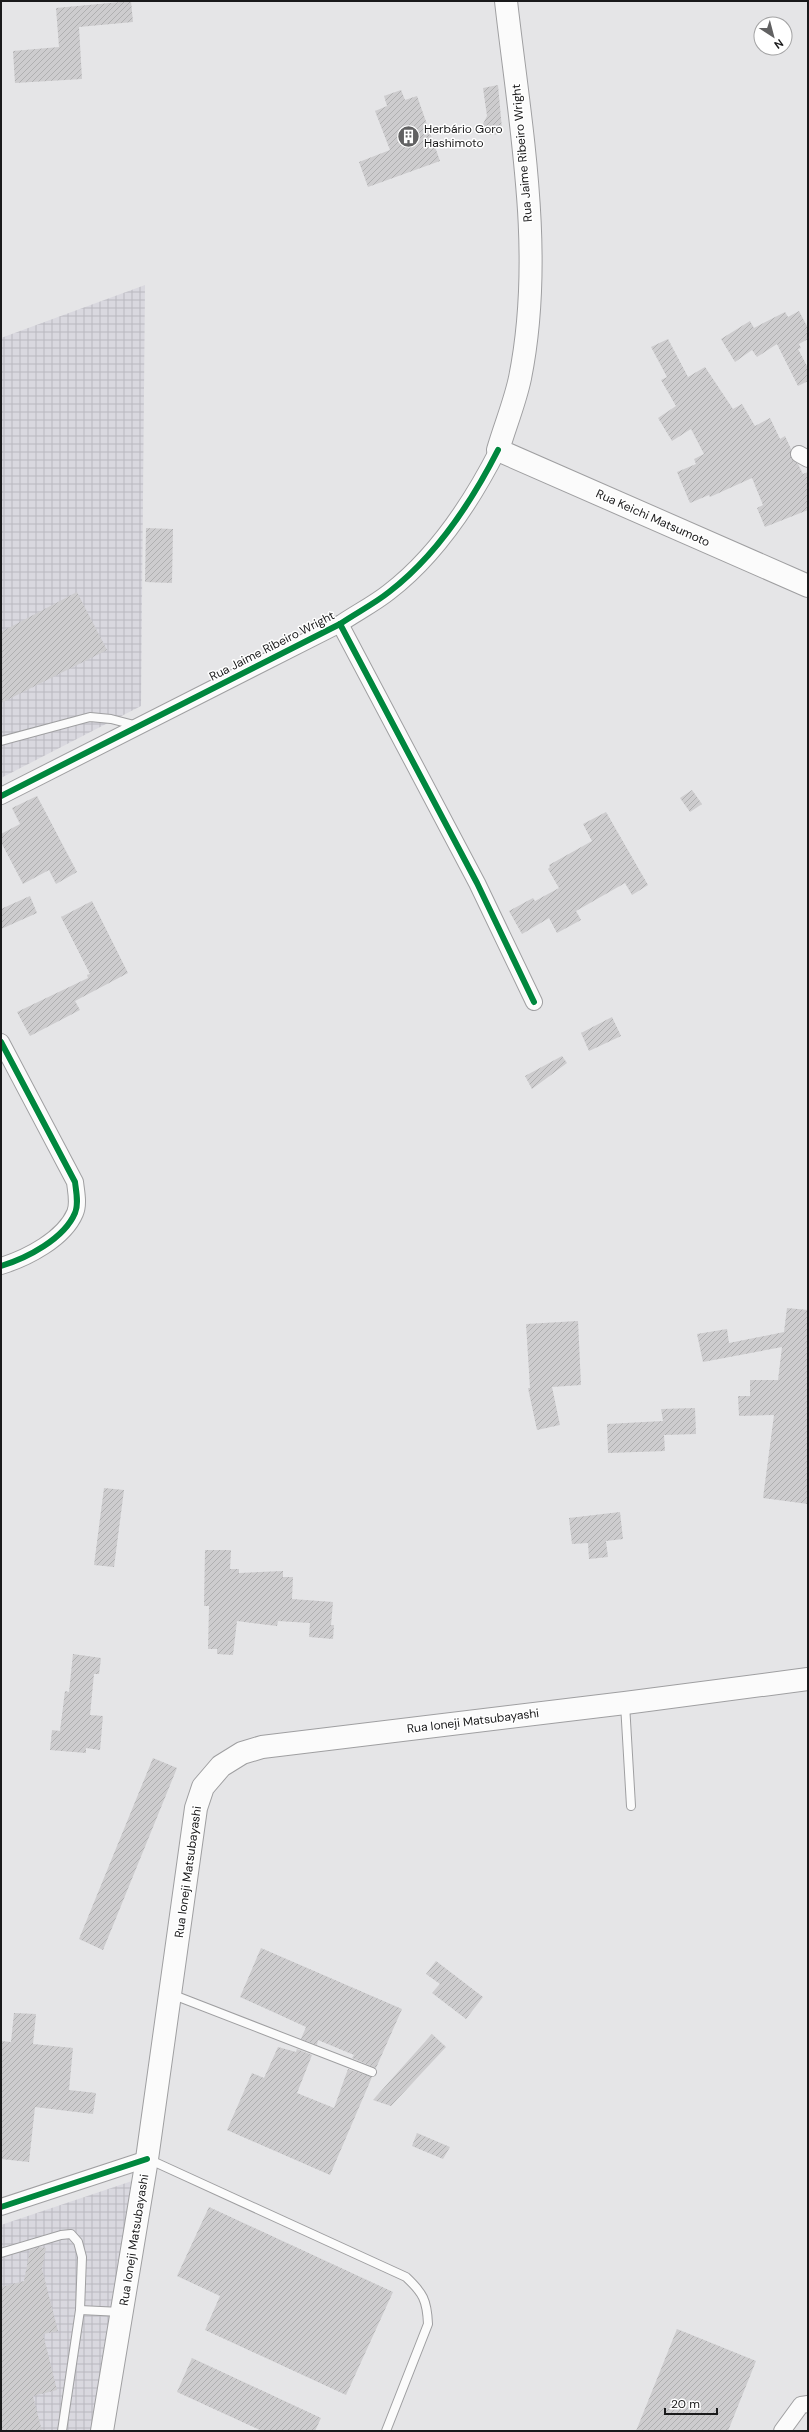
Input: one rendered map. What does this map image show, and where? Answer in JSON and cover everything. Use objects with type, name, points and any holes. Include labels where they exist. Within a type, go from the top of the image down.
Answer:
[{"type":"main road","name":"Rua Jaime Ribeiro Wright","points":[[498,450],[520,378],[530,293],[528,192],[506,1]]},
{"type":"main road","name":"Rua Keichi Matsumoto","points":[[498,450],[808,586]]},
{"type":"main road","name":"Rua Ioneji Matsubayashi","points":[[102,2431],[147,2159],[196,1808],[203,1787],[221,1766],[242,1753],[300,1741],[625,1704],[808,1679]]},
{"type":"street","name":"Rua Jaime Ribeiro Wright","points":[[1,796],[340,624],[389,592],[420,564],[446,534],[478,489],[498,450]]},
{"type":"street","points":[[340,624],[477,883],[534,1002]]},
{"type":"street","points":[[1,1042],[75,1182],[77,1198],[76,1212],[67,1226],[47,1243],[1,1266]]},
{"type":"street","points":[[1,2207],[147,2159]]},
{"type":"street","points":[[782,2431],[802,2405],[808,2404]]},
{"type":"lane","points":[[1,741],[90,717],[111,719],[139,726]]},
{"type":"lane","points":[[625,1704],[631,1806]]},
{"type":"lane","points":[[170,1994],[372,2072]]},
{"type":"lane","points":[[147,2159],[406,2277],[420,2291],[427,2306],[428,2324],[386,2431]]},
{"type":"lane","points":[[1,2253],[61,2235],[71,2234],[78,2242],[82,2257],[80,2310],[62,2431]]},
{"type":"lane","points":[[80,2310],[122,2312]]},
{"type":"shaded area","points":[[145,285],[141,706],[1,778],[1,338]]},
{"type":"shaded area","points":[[135,2180],[91,2431],[1,2431],[1,2225]]},
{"type":"building","points":[[131,1],[133,22],[79,27],[82,79],[15,83],[13,51],[59,47],[56,8]]},
{"type":"building","points":[[498,85],[502,129],[498,134],[491,135],[484,131],[483,124],[487,116],[483,88]]},
{"type":"building","name":"Herbário Goro Hashimoto","points":[[401,90],[405,100],[417,96],[440,161],[368,187],[359,162],[390,150],[375,111],[387,106],[384,96]]},
{"type":"building","points":[[799,311],[808,328],[808,339],[799,344],[801,348],[798,349],[808,368],[808,381],[798,386],[777,344],[757,357],[752,350],[735,362],[721,339],[750,321],[754,328],[785,312],[788,317]]},
{"type":"building","points":[[668,339],[688,377],[705,367],[733,409],[742,404],[755,426],[770,418],[780,439],[785,436],[791,449],[791,459],[798,464],[803,474],[808,472],[808,510],[765,527],[757,508],[763,505],[752,478],[710,497],[709,495],[690,503],[677,472],[696,464],[694,459],[704,454],[691,429],[672,441],[658,418],[676,406],[661,380],[667,377],[651,347]]},
{"type":"building","points":[[146,528],[173,529],[172,583],[145,582]]},
{"type":"building","points":[[77,592],[107,650],[1,703],[1,632]]},
{"type":"building","points":[[692,790],[702,804],[690,812],[680,798]]},
{"type":"building","points":[[37,796],[77,872],[56,884],[49,870],[23,884],[1,842],[1,834],[20,824],[12,808]]},
{"type":"building","points":[[606,812],[648,885],[632,895],[625,883],[576,911],[581,920],[557,933],[549,918],[522,934],[509,911],[533,898],[535,901],[559,888],[548,869],[550,867],[549,865],[592,841],[583,824]]},
{"type":"building","points":[[30,896],[37,913],[1,929],[1,909]]},
{"type":"building","points":[[92,901],[128,973],[75,1001],[80,1010],[30,1036],[17,1012],[88,978],[87,975],[90,974],[61,917]]},
{"type":"building","points":[[612,1017],[621,1036],[589,1051],[581,1033]]},
{"type":"building","points":[[562,1056],[567,1063],[532,1089],[525,1076]]},
{"type":"building","points":[[787,1308],[808,1310],[808,1504],[763,1498],[774,1415],[739,1416],[738,1396],[750,1396],[750,1380],[778,1380],[782,1347],[703,1362],[697,1334],[727,1329],[729,1343],[784,1332]]},
{"type":"building","points":[[578,1321],[581,1385],[552,1387],[560,1425],[537,1430],[528,1388],[530,1388],[526,1324]]},
{"type":"building","points":[[695,1408],[696,1434],[664,1435],[665,1451],[608,1453],[607,1424],[663,1421],[661,1409]]},
{"type":"building","points":[[104,1488],[124,1490],[114,1567],[94,1565]]},
{"type":"building","points":[[620,1512],[623,1539],[606,1541],[608,1557],[589,1559],[588,1543],[572,1544],[569,1518]]},
{"type":"building","points":[[205,1550],[231,1550],[230,1569],[239,1569],[239,1573],[283,1571],[283,1577],[293,1577],[292,1599],[333,1602],[331,1625],[334,1625],[333,1639],[309,1637],[310,1623],[278,1621],[277,1626],[237,1621],[233,1655],[217,1654],[217,1649],[208,1649],[209,1606],[204,1606]]},
{"type":"building","points":[[73,1654],[101,1658],[99,1674],[94,1674],[90,1715],[103,1716],[100,1750],[86,1748],[86,1753],[50,1750],[52,1730],[60,1731],[65,1691],[69,1692]]},
{"type":"building","points":[[153,1758],[177,1768],[103,1950],[79,1939]]},
{"type":"building","points":[[261,1948],[402,2009],[376,2068],[352,2058],[354,2055],[318,2040],[317,2045],[301,2039],[306,2027],[240,1997]]},
{"type":"building","points":[[436,1961],[483,1997],[466,2019],[432,1993],[440,1984],[426,1974]]},
{"type":"building","points":[[14,2013],[36,2014],[33,2044],[73,2048],[69,2090],[96,2093],[93,2114],[35,2107],[29,2162],[1,2159],[1,2041],[11,2042]]},
{"type":"building","points":[[432,2034],[446,2047],[391,2106],[373,2100]]},
{"type":"building","points":[[278,2047],[296,2052],[297,2049],[312,2055],[297,2093],[334,2108],[348,2069],[372,2077],[330,2175],[227,2130],[252,2073],[264,2078]]},
{"type":"building","points":[[417,2133],[450,2147],[443,2159],[412,2146]]},
{"type":"building","points":[[209,2207],[393,2292],[346,2395],[205,2330],[220,2296],[177,2276]]},
{"type":"building","points":[[39,2247],[46,2248],[42,2269],[58,2331],[43,2334],[57,2390],[33,2396],[42,2431],[1,2431],[1,2287],[24,2281],[30,2250]]},
{"type":"building","points":[[677,2329],[756,2361],[728,2431],[636,2431]]},
{"type":"building","points":[[192,2358],[321,2418],[315,2431],[262,2431],[177,2392]]},
{"type":"cycle path","points":[[1,796],[340,624],[383,596],[406,578],[437,545],[464,509],[498,450]]},
{"type":"cycle path","points":[[340,624],[477,883],[534,1002]]},
{"type":"cycle path","points":[[1,1042],[75,1182],[77,1202],[75,1213],[70,1222],[54,1239],[33,1253],[1,1266]]},
{"type":"cycle path","points":[[1,2207],[147,2159]]},
{"type":"place","name":"Herbário Goro Hashimoto","points":[[408,136]]}]
